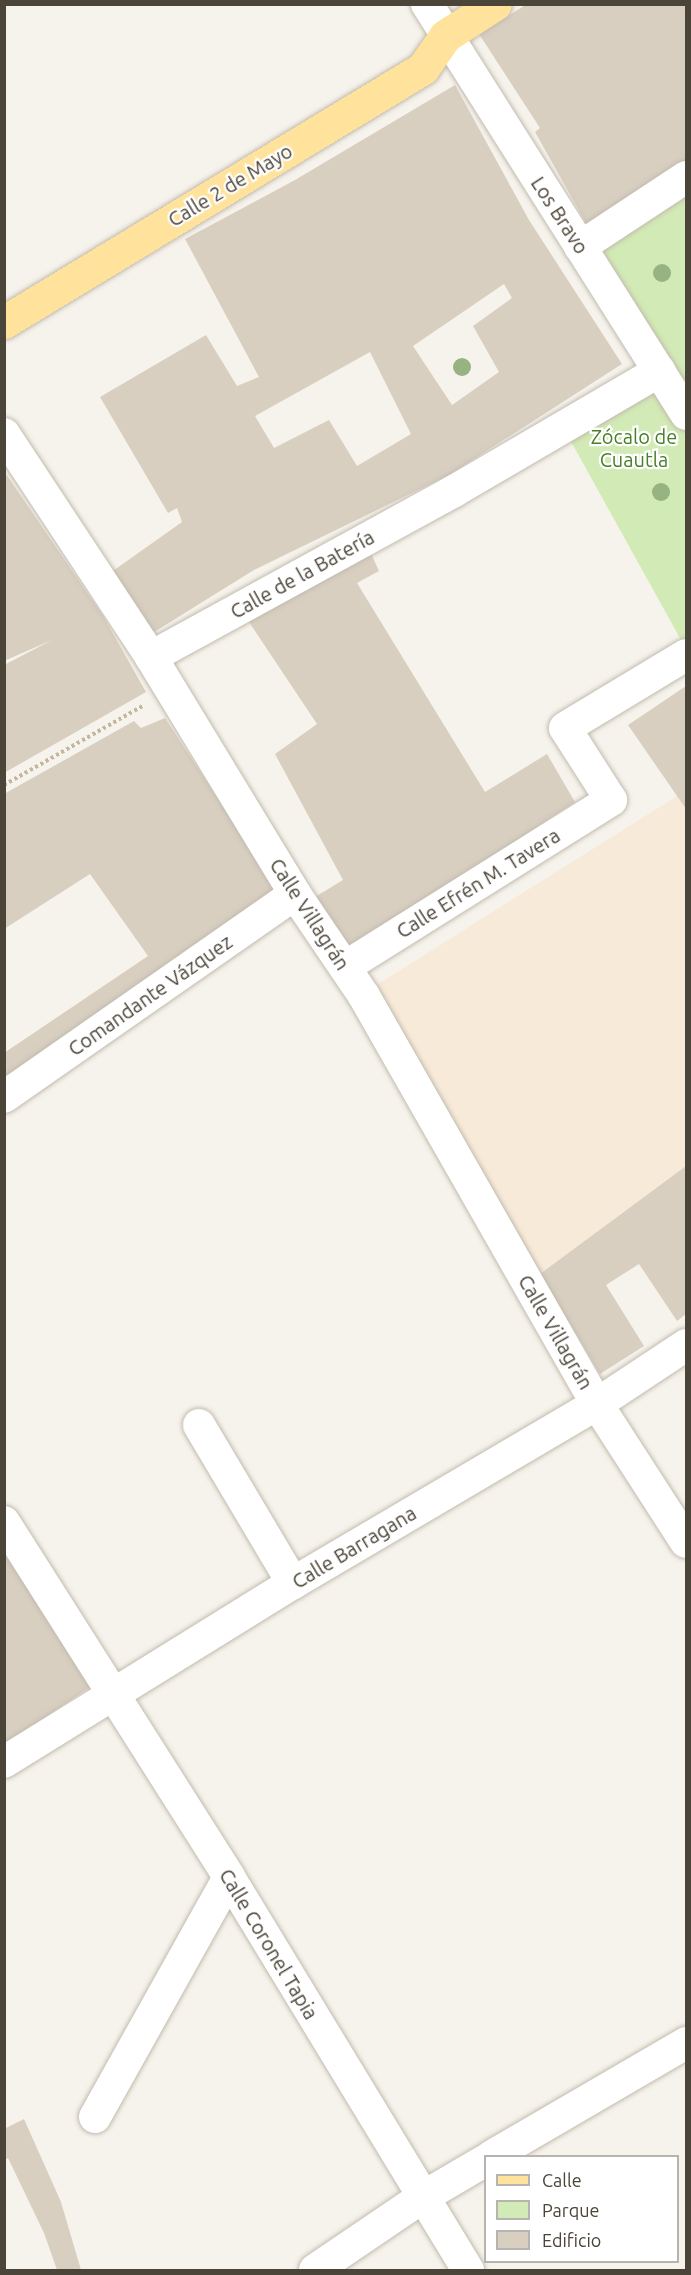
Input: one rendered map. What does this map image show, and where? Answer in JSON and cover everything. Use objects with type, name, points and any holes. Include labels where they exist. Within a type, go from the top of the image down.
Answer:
[{"type":"main road","points":[[445,36],[495,4]]},
{"type":"main road","name":"Calle 2 de Mayo","points":[[4,322],[423,68],[445,36]]},
{"type":"street","name":"Los Bravo","points":[[427,4],[445,36],[673,393]]},
{"type":"street","points":[[580,247],[687,177]]},
{"type":"street","name":"Calle de la Batería","points":[[151,657],[454,491],[673,393]]},
{"type":"street","name":"Calle Villagrán","points":[[4,434],[151,657],[295,894],[345,967],[597,1404],[687,1542]]},
{"type":"street","name":"Calle Efrén M. Tavera","points":[[345,967],[611,800],[565,728],[687,655]]},
{"type":"street","name":"Comandante Vázquez","points":[[4,1096],[295,894]]},
{"type":"street","name":"Calle Barragana","points":[[4,1762],[293,1583],[597,1404],[687,1345]]},
{"type":"street","points":[[199,1425],[293,1583]]},
{"type":"street","name":"Calle Coronel Tapia","points":[[4,1522],[229,1877],[468,2271]]},
{"type":"street","points":[[95,2117],[229,1877]]},
{"type":"street","points":[[495,2155],[687,2043]]},
{"type":"street","points":[[315,2271],[423,2197],[484,2161]]},
{"type":"path","points":[[4,785],[171,690]]},
{"type":"shaded area","points":[[677,796],[686,809],[686,1166],[540,1274],[367,991]]},
{"type":"green space","name":"Zócalo de Cuautla","points":[[686,177],[686,649],[563,427],[659,371],[580,247]]},
{"type":"building","points":[[527,4],[686,4],[686,162],[590,230],[535,132],[540,128],[479,34]]},
{"type":"building","points":[[455,85],[529,220],[622,364],[449,475],[254,570],[151,634],[110,573],[182,522],[177,508],[168,513],[100,397],[206,335],[237,386],[259,377],[185,239],[295,180]],"holes":[[[504,284],[512,298],[473,326],[499,372],[452,405],[413,346]],[[370,352],[411,434],[357,466],[329,420],[274,448],[255,416]]]},
{"type":"building","points":[[4,471],[103,616],[146,692],[4,773],[4,665],[52,640],[4,661]]},
{"type":"building","points":[[368,547],[379,571],[357,583],[485,792],[547,754],[575,802],[348,950],[315,897],[343,880],[275,754],[317,724],[245,616]]},
{"type":"building","points":[[686,686],[686,809],[628,725]]},
{"type":"building","points":[[165,718],[273,883],[274,898],[4,1077],[4,1053],[148,956],[90,874],[4,929],[4,794],[134,721],[141,728]]},
{"type":"building","points":[[686,1166],[686,1314],[677,1321],[639,1264],[606,1285],[644,1346],[600,1374],[540,1274]]},
{"type":"building","points":[[4,1540],[90,1687],[4,1745]]},
{"type":"building","points":[[24,2119],[61,2202],[81,2270],[57,2270],[44,2233],[8,2158],[4,2160],[4,2129]]}]
